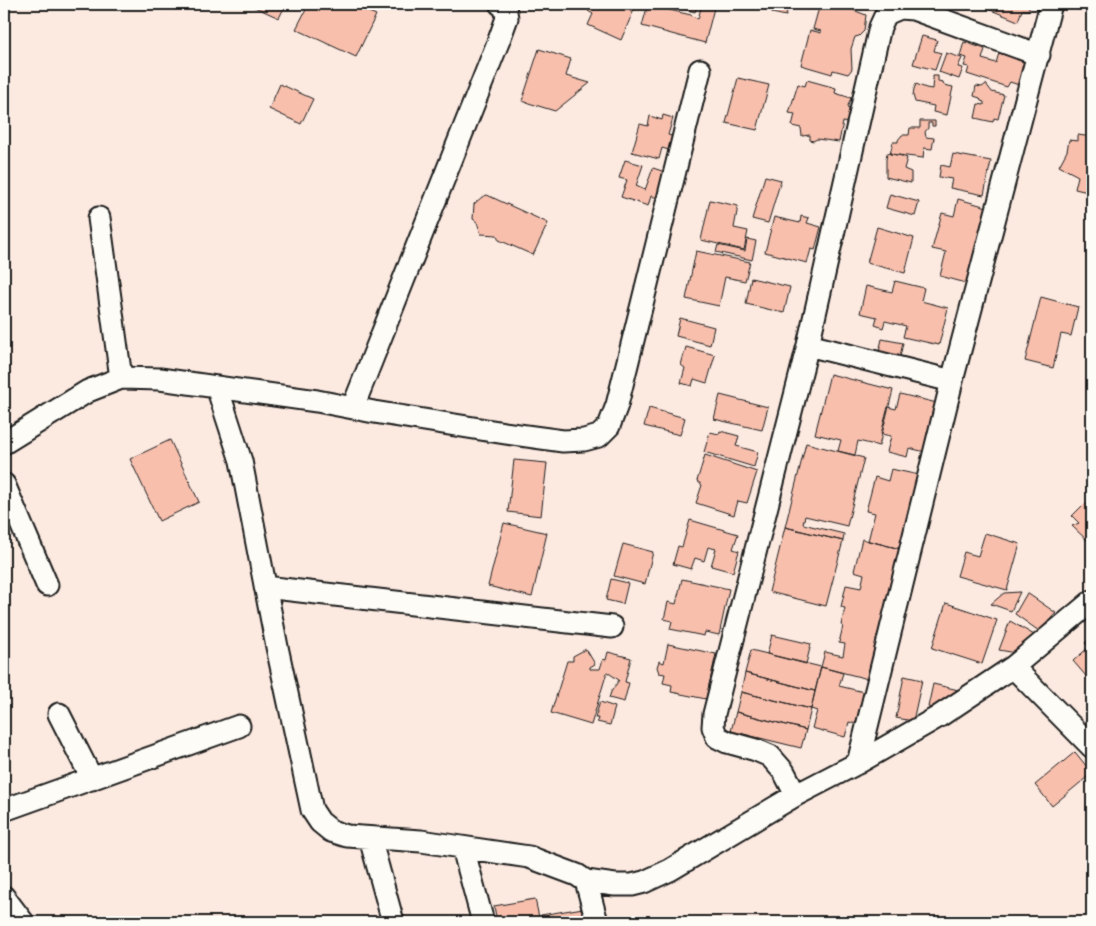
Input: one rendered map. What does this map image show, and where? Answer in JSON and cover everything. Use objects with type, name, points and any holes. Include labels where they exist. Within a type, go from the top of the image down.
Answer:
[{"type":"street","points":[[353,408],[499,40],[507,18],[505,7],[500,4]]},
{"type":"street","points":[[858,763],[952,382],[1052,4]]},
{"type":"street","points":[[796,795],[784,772],[770,756],[717,737],[713,727],[714,714],[808,345],[880,27],[886,14],[900,8],[913,9],[1039,55]]},
{"type":"street","points":[[4,443],[88,391],[121,378],[160,379],[317,401],[563,441],[584,440],[600,436],[609,426],[616,405],[700,70]]},
{"type":"street","points":[[99,218],[121,378]]},
{"type":"street","points":[[808,345],[952,382]]},
{"type":"street","points":[[217,387],[241,461],[277,647],[312,810],[320,822],[331,830],[347,836],[421,842],[529,857],[577,875],[586,882],[615,885],[632,885],[644,882],[670,870],[796,795],[858,763],[938,717],[1013,667],[1092,601]]},
{"type":"street","points":[[4,484],[47,585]]},
{"type":"street","points":[[265,587],[612,627]]},
{"type":"street","points":[[1013,667],[1092,747]]},
{"type":"street","points":[[59,714],[92,779]]},
{"type":"street","points":[[4,810],[238,726]]},
{"type":"street","points":[[370,838],[393,922]]},
{"type":"street","points":[[463,848],[482,922]]},
{"type":"street","points":[[586,882],[597,922]]},
{"type":"street","points":[[4,897],[23,922]]},
{"type":"building","points":[[248,4],[286,4],[279,18]]},
{"type":"building","points":[[309,4],[351,4],[376,15],[356,57],[296,29]]},
{"type":"building","points":[[591,4],[636,5],[621,40],[588,25],[593,14],[588,11]]},
{"type":"building","points":[[648,4],[662,4],[661,8],[691,15],[698,19],[702,4],[715,4],[705,43],[642,26]]},
{"type":"building","points":[[670,4],[698,4],[695,12]]},
{"type":"building","points":[[775,4],[808,4],[807,10],[788,6],[786,16],[772,13]]},
{"type":"building","points":[[820,4],[851,4],[853,10],[866,15],[864,31],[855,37],[851,49],[852,69],[848,74],[833,70],[832,74],[801,65],[810,30],[821,33],[821,31],[813,29]]},
{"type":"building","points":[[976,4],[1029,4],[1029,10],[1022,10],[1018,21]]},
{"type":"building","points":[[922,36],[937,40],[934,51],[941,53],[935,70],[913,64]]},
{"type":"building","points":[[964,42],[985,49],[982,59],[996,63],[999,53],[1033,64],[1025,87],[1010,82],[1007,87],[967,74],[969,67],[964,66],[967,58],[960,56]]},
{"type":"building","points":[[539,49],[571,59],[566,76],[590,83],[555,111],[522,101]]},
{"type":"building","points":[[946,53],[962,58],[958,67],[963,68],[959,79],[939,72]]},
{"type":"building","points":[[933,76],[938,76],[938,81],[943,82],[944,85],[953,87],[947,115],[933,112],[934,106],[915,102],[913,95],[916,84],[932,89]]},
{"type":"building","points":[[738,78],[769,85],[757,130],[726,123]]},
{"type":"building","points":[[807,80],[836,88],[835,93],[851,98],[847,108],[851,109],[849,123],[843,122],[839,142],[810,140],[810,135],[802,136],[801,128],[792,126],[795,114],[789,113],[798,84],[805,86]]},
{"type":"building","points":[[280,84],[313,99],[301,124],[269,109]]},
{"type":"building","points":[[986,84],[992,92],[1004,95],[998,119],[994,118],[993,122],[975,118],[978,104],[984,105],[980,98],[974,96],[976,86],[982,87]]},
{"type":"building","points":[[663,115],[673,118],[668,135],[676,137],[672,151],[662,148],[659,159],[632,152],[640,124],[648,126],[650,116],[662,120]]},
{"type":"building","points":[[920,121],[935,121],[935,126],[932,126],[932,123],[928,123],[928,128],[925,132],[926,137],[934,138],[932,149],[924,148],[923,158],[890,154],[893,142],[898,142],[902,135],[909,135],[910,128],[920,128]]},
{"type":"building","points":[[1078,135],[1092,137],[1092,193],[1075,189],[1078,176],[1059,166],[1067,151],[1069,140],[1078,141]]},
{"type":"building","points":[[887,153],[907,158],[904,169],[911,172],[911,183],[886,177]]},
{"type":"building","points":[[953,154],[991,161],[984,195],[950,188],[952,179],[939,177],[941,165],[950,167]]},
{"type":"building","points":[[625,160],[643,165],[636,186],[645,190],[653,168],[668,173],[659,198],[651,196],[648,206],[621,197],[627,180],[619,178]]},
{"type":"building","points":[[765,176],[781,180],[768,223],[752,219]]},
{"type":"building","points":[[890,194],[919,202],[915,216],[886,208]]},
{"type":"building","points":[[487,195],[548,223],[533,255],[499,240],[497,235],[481,234],[477,222],[473,219],[474,204]]},
{"type":"building","points":[[958,199],[991,208],[970,284],[940,276],[946,252],[932,249],[942,213],[954,216]]},
{"type":"building","points":[[710,200],[738,206],[734,228],[748,231],[744,250],[701,240]]},
{"type":"building","points":[[801,216],[809,218],[807,223],[821,227],[815,250],[811,249],[807,263],[765,252],[774,217],[800,223]]},
{"type":"building","points":[[877,227],[914,238],[905,273],[867,263]]},
{"type":"building","points":[[747,239],[756,241],[752,260],[716,252],[718,245],[745,251]]},
{"type":"building","points":[[696,251],[750,262],[745,281],[725,277],[719,306],[686,299]]},
{"type":"building","points":[[751,278],[790,287],[784,313],[746,304]]},
{"type":"building","points":[[895,281],[924,288],[921,301],[948,308],[939,345],[903,337],[906,326],[885,321],[883,328],[875,325],[877,317],[860,313],[866,286],[892,292]]},
{"type":"building","points":[[1041,297],[1078,307],[1071,336],[1061,334],[1053,368],[1025,361]]},
{"type":"building","points":[[680,318],[714,327],[710,345],[676,336]]},
{"type":"building","points":[[882,339],[903,343],[899,361],[878,356]]},
{"type":"building","points":[[686,347],[715,355],[707,383],[694,379],[692,386],[681,383],[685,368],[681,365]]},
{"type":"building","points":[[830,374],[893,390],[879,446],[858,441],[855,455],[838,451],[841,440],[815,434]]},
{"type":"building","points":[[900,394],[937,403],[925,452],[909,448],[907,457],[887,452],[891,436],[881,434],[888,407],[896,409]]},
{"type":"building","points":[[720,395],[768,407],[762,430],[714,419]]},
{"type":"building","points":[[649,408],[685,418],[680,435],[644,426]]},
{"type":"building","points":[[720,431],[739,436],[736,446],[758,452],[754,467],[704,452],[710,432],[719,434]]},
{"type":"building","points":[[170,440],[199,502],[159,521],[130,459]]},
{"type":"building","points":[[806,443],[864,458],[847,526],[805,516],[803,524],[844,534],[843,541],[785,527]]},
{"type":"building","points":[[705,455],[757,472],[747,503],[738,501],[734,515],[696,503],[702,485],[697,481]]},
{"type":"building","points":[[514,460],[547,463],[541,516],[508,512]]},
{"type":"building","points":[[891,469],[919,475],[901,549],[868,541],[875,513],[866,511],[875,477],[888,481]]},
{"type":"building","points":[[1085,503],[1092,510],[1092,545],[1072,526],[1079,523],[1072,516]]},
{"type":"building","points":[[690,520],[738,534],[733,549],[739,551],[733,572],[711,566],[716,549],[708,547],[704,561],[695,558],[691,569],[673,564],[678,546],[682,547]]},
{"type":"building","points":[[504,523],[547,533],[532,597],[488,586]]},
{"type":"building","points":[[785,527],[843,541],[826,606],[769,592]]},
{"type":"building","points":[[985,533],[1020,544],[1007,590],[957,576],[964,552],[978,556]]},
{"type":"building","points":[[862,539],[904,550],[872,680],[821,667],[825,652],[843,656],[845,644],[839,643],[845,608],[841,607],[846,585],[861,588],[864,574],[854,571]]},
{"type":"building","points":[[623,544],[653,552],[645,584],[614,576]]},
{"type":"building","points":[[611,579],[628,583],[623,604],[606,600]]},
{"type":"building","points":[[682,579],[729,589],[719,635],[705,632],[704,636],[670,629],[672,621],[664,619],[668,602],[676,604]]},
{"type":"building","points":[[1020,592],[1011,611],[991,604],[1004,593]]},
{"type":"building","points":[[1027,593],[1056,613],[1039,631],[1015,614]]},
{"type":"building","points":[[946,603],[997,620],[982,664],[932,648]]},
{"type":"building","points":[[1010,621],[1036,636],[1022,654],[999,650]]},
{"type":"building","points":[[772,635],[811,644],[806,664],[767,654]]},
{"type":"building","points":[[1092,637],[1092,683],[1073,661],[1089,647],[1085,643]]},
{"type":"building","points":[[668,644],[716,654],[706,699],[671,692],[672,685],[663,683],[665,674],[659,673],[657,667],[659,661],[664,663]]},
{"type":"building","points":[[586,649],[595,664],[590,669],[600,669],[603,659],[606,660],[608,652],[631,658],[625,682],[629,683],[624,702],[609,698],[619,680],[607,672],[591,725],[551,713],[567,661],[573,661],[573,656]]},
{"type":"building","points":[[751,650],[821,667],[815,691],[745,673]]},
{"type":"building","points":[[821,667],[843,673],[839,686],[868,693],[860,725],[849,722],[845,737],[812,728],[817,711],[811,709]]},
{"type":"building","points":[[745,673],[815,691],[811,709],[741,692]]},
{"type":"building","points":[[904,676],[922,680],[913,721],[896,718]]},
{"type":"building","points":[[933,684],[967,692],[943,710],[928,707]]},
{"type":"building","points":[[741,692],[811,709],[806,730],[736,712]]},
{"type":"building","points":[[600,702],[615,707],[610,725],[597,722],[598,718],[595,718]]},
{"type":"building","points":[[736,712],[806,730],[801,748],[731,731]]},
{"type":"building","points":[[1075,752],[1092,773],[1052,806],[1035,785]]},
{"type":"building","points":[[535,899],[540,922],[497,922],[494,906]]},
{"type":"building","points":[[583,908],[585,922],[543,922],[541,915]]}]
